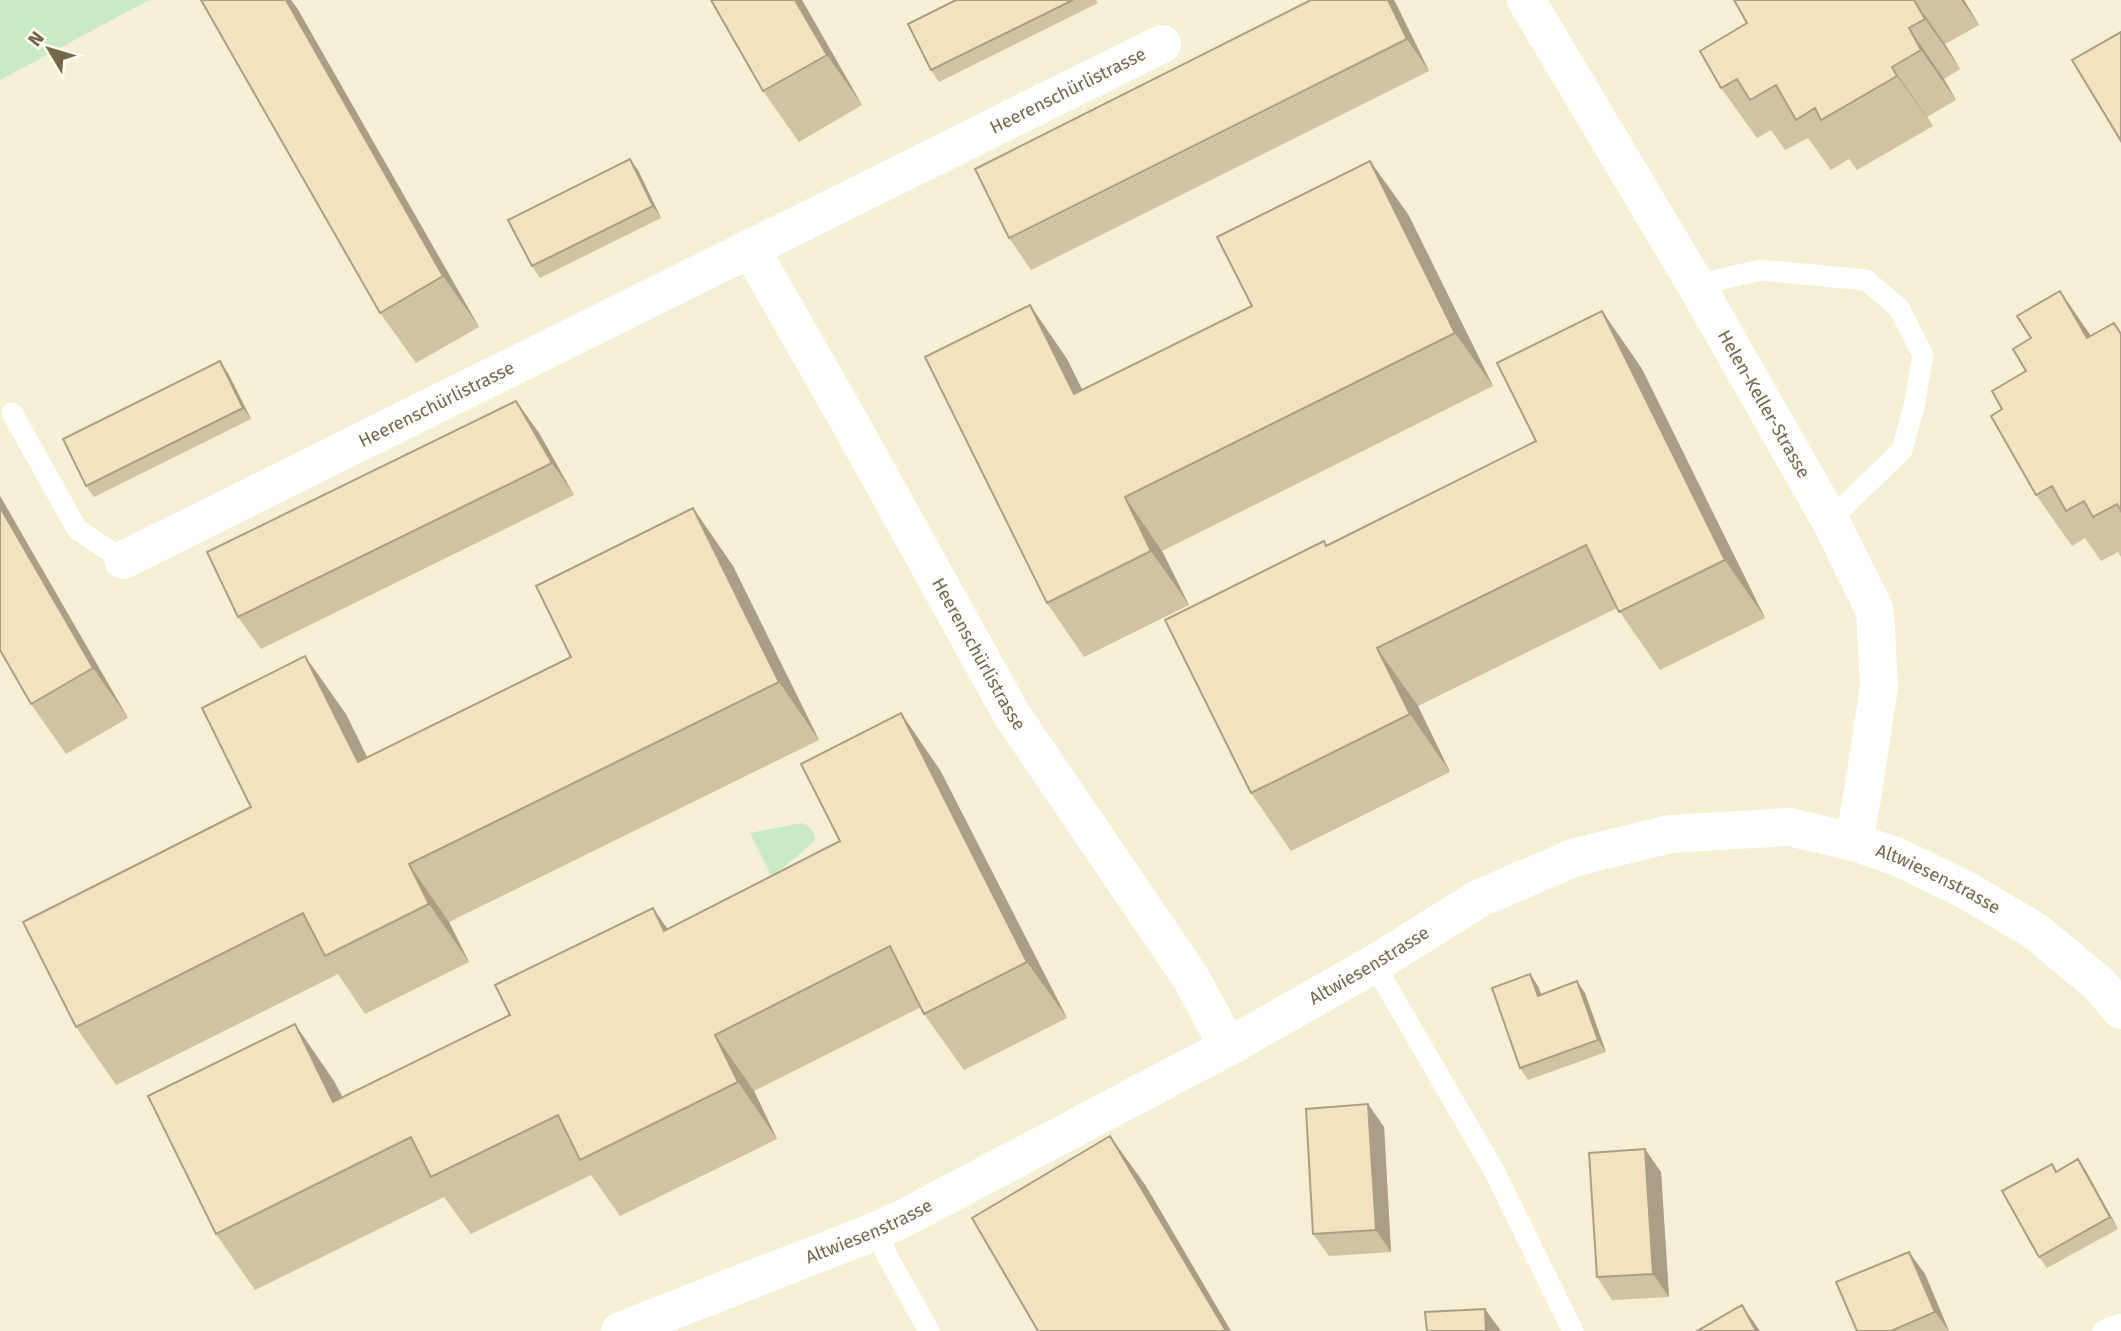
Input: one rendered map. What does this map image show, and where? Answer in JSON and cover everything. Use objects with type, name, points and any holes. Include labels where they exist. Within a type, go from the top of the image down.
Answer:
[{"type":"street","name":"Helen-Keller-Strasse","points":[[1526,0],[1696,285],[1830,520],[1875,611],[1879,687],[1854,842]]},
{"type":"street","name":"Heerenschürlistrasse","points":[[123,560],[1162,44]]},
{"type":"street","name":"Heerenschürlistrasse","points":[[750,248],[1012,715],[1191,978],[1228,1047]]},
{"type":"street","name":"Altwiesenstrasse","points":[[620,1331],[876,1231],[1103,1115],[1228,1047],[1374,964],[1480,898],[1576,857],[1670,834],[1789,827],[1854,842],[1898,857],[1966,890],[2035,931],[2099,984],[2121,1010]]},
{"type":"lane","points":[[1696,285],[1761,270],[1866,280],[1899,308],[1923,355],[1914,406],[1902,450],[1830,520]]},
{"type":"lane","points":[[12,413],[78,528],[123,560]]},
{"type":"lane","points":[[1374,964],[1493,1169],[1573,1331]]},
{"type":"lane","points":[[876,1231],[929,1331]]},
{"type":"lane","points":[[2103,1331],[2121,1324]]},
{"type":"shaded area","points":[[89,0],[2121,0],[2121,1331],[0,1331],[0,51]]},
{"type":"green space","points":[[0,0],[149,0],[0,80]]},
{"type":"green space","points":[[801,823],[811,829],[815,841],[772,877],[750,833]]},
{"type":"building","points":[[201,0],[286,0],[443,276],[380,313]]},
{"type":"building","points":[[711,0],[795,0],[827,55],[763,91]]},
{"type":"building","points":[[956,0],[1073,0],[931,70],[908,24]]},
{"type":"building","points":[[1311,0],[1388,0],[1407,39],[1009,238],[975,169]]},
{"type":"building","points":[[1734,0],[1914,0],[1925,19],[1909,28],[1921,50],[1892,67],[1897,76],[1821,120],[1815,108],[1796,120],[1776,85],[1750,100],[1737,79],[1721,88],[1700,51],[1747,23]]},
{"type":"building","points":[[2121,32],[2121,141],[2072,60]]},
{"type":"building","points":[[630,159],[653,206],[532,266],[508,220]]},
{"type":"building","points":[[1370,161],[1455,333],[1125,497],[1151,551],[1047,603],[925,357],[1030,305],[1074,394],[1252,306],[1217,237]]},
{"type":"building","points":[[2060,291],[2087,338],[2114,323],[2121,334],[2121,511],[2117,504],[2093,517],[2084,501],[2066,511],[2052,486],[2036,495],[1991,416],[2002,409],[1992,391],[2026,371],[2013,349],[2031,338],[2017,316]]},
{"type":"building","points":[[1602,311],[1725,560],[1619,612],[1586,545],[1377,648],[1410,714],[1251,793],[1165,620],[1324,541],[1326,546],[1536,441],[1497,363]]},
{"type":"building","points":[[220,361],[243,408],[86,486],[63,439]]},
{"type":"building","points":[[516,401],[552,463],[238,617],[207,552]]},
{"type":"building","points":[[0,507],[93,668],[31,704],[0,650]]},
{"type":"building","points":[[693,508],[779,682],[409,864],[429,904],[325,956],[303,913],[76,1027],[23,922],[251,807],[202,708],[305,656],[358,762],[571,657],[536,586]]},
{"type":"building","points":[[901,713],[1027,962],[924,1014],[890,946],[715,1035],[738,1082],[580,1160],[558,1115],[431,1177],[411,1137],[216,1234],[148,1096],[295,1024],[333,1102],[510,1015],[495,985],[653,908],[664,931],[840,841],[801,764]]},
{"type":"building","points":[[1530,974],[1538,996],[1577,981],[1598,1040],[1520,1068],[1492,988]]},
{"type":"building","points":[[1368,1104],[1376,1230],[1313,1234],[1306,1109]]},
{"type":"building","points":[[1110,1136],[1226,1331],[1038,1331],[972,1218]]},
{"type":"building","points":[[1645,1149],[1653,1274],[1597,1277],[1589,1153]]},
{"type":"building","points":[[2078,1159],[2110,1217],[2039,1257],[2002,1191],[2052,1164],[2056,1172]]},
{"type":"building","points":[[1909,1252],[1935,1312],[1891,1331],[1857,1331],[1836,1282]]},
{"type":"building","points":[[1742,1305],[1756,1331],[1697,1331]]},
{"type":"building","points":[[1485,1309],[1486,1331],[1427,1331],[1425,1312]]}]
